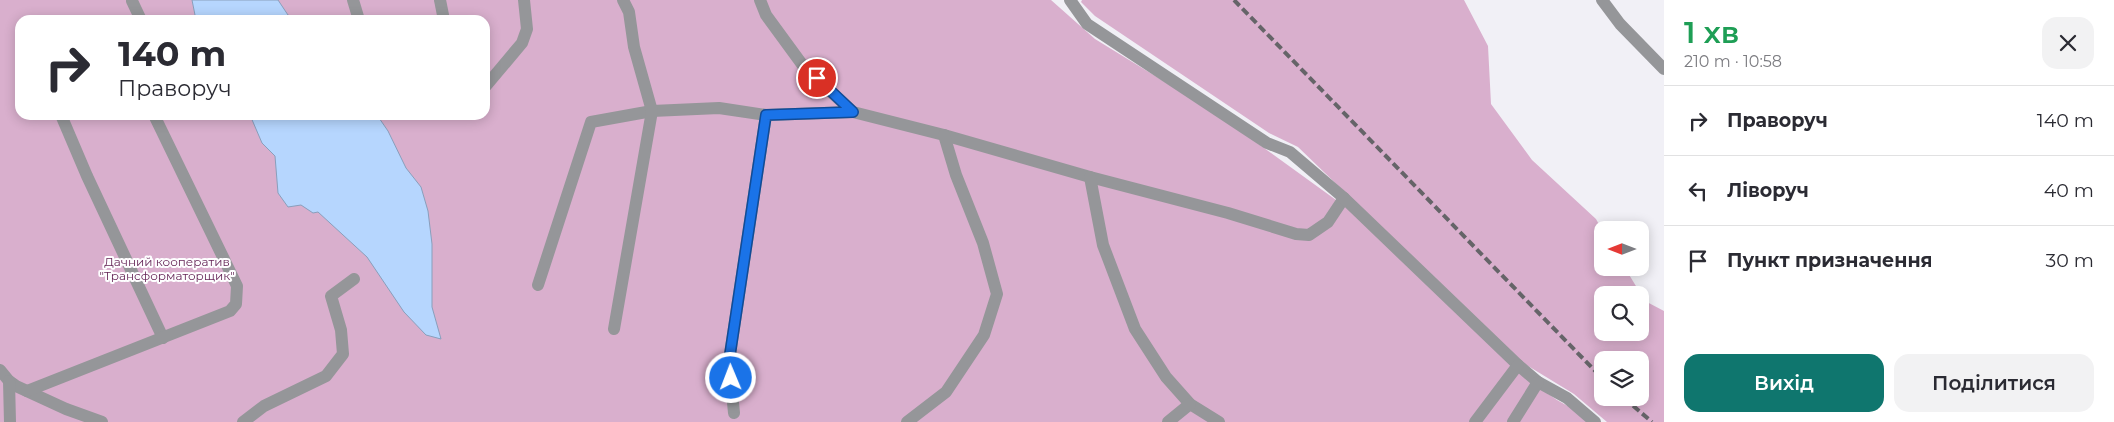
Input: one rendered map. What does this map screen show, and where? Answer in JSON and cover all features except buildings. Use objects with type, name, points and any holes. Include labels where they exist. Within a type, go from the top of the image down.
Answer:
[{"type":"lane","points":[[353,0],[358,15]]},
{"type":"lane","points":[[440,0],[443,15]]},
{"type":"lane","points":[[490,81],[522,43],[527,29],[524,0]]},
{"type":"lane","points":[[614,329],[652,111],[634,47],[628,12],[623,0]]},
{"type":"lane","points":[[760,0],[766,15],[804,67],[853,112]]},
{"type":"lane","points":[[1070,0],[1087,24],[1268,143],[1290,152],[1344,198],[1518,365],[1538,382],[1567,398],[1596,422]]},
{"type":"lane","points":[[1602,0],[1620,24],[1664,69]]},
{"type":"lane","points":[[132,1],[139,15]]},
{"type":"lane","points":[[538,285],[591,122],[652,111],[719,108],[766,115],[853,112],[1228,213],[1296,234],[1309,234],[1328,222],[1344,198]]},
{"type":"lane","points":[[734,414],[729,361],[766,115]]},
{"type":"lane","points":[[63,120],[87,176],[163,338]]},
{"type":"lane","points":[[27,391],[163,338],[230,310],[236,304],[237,286],[156,120]]},
{"type":"lane","points":[[908,422],[946,392],[984,334],[997,294],[983,243],[956,175],[944,135]]},
{"type":"lane","points":[[1090,177],[1103,245],[1135,329],[1166,377],[1190,404],[1219,422]]},
{"type":"lane","points":[[243,422],[264,406],[326,376],[342,354],[341,330],[331,296],[354,279]]},
{"type":"lane","points":[[1475,422],[1518,365]]},
{"type":"lane","points":[[0,370],[9,381],[27,391],[66,409],[102,422]]},
{"type":"lane","points":[[9,381],[10,422]]},
{"type":"lane","points":[[1513,422],[1538,382]]},
{"type":"lane","points":[[1168,422],[1190,404]]},
{"type":"green space","name":"Дачний кооператив \"Трансформаторщик\"","points":[[0,0],[1051,0],[1095,39],[1217,114],[1372,226],[1528,380],[1557,400],[1596,422],[0,422]]},
{"type":"green space","points":[[1082,0],[1464,0],[1488,46],[1491,104],[1532,160],[1597,221],[1594,221],[1594,276],[1630,276],[1636,286],[1594,286],[1594,341],[1649,341],[1649,303],[1664,311],[1664,422],[1607,422],[1574,394],[1520,361],[1298,147],[1269,133],[1095,16],[1081,2]]},
{"type":"water","points":[[192,0],[278,0],[288,15],[195,15]]},
{"type":"water","points":[[252,120],[380,120],[388,131],[406,168],[421,187],[428,211],[432,244],[432,307],[441,339],[426,335],[404,312],[367,257],[318,212],[313,213],[301,205],[288,207],[278,193],[275,156],[262,143]]},
{"type":"railway","points":[[1234,0],[1594,370]]},
{"type":"railway","points":[[1633,406],[1652,422]]},
{"type":"route","points":[[731,378],[729,361],[766,115],[812,115],[853,112],[817,78]]}]
